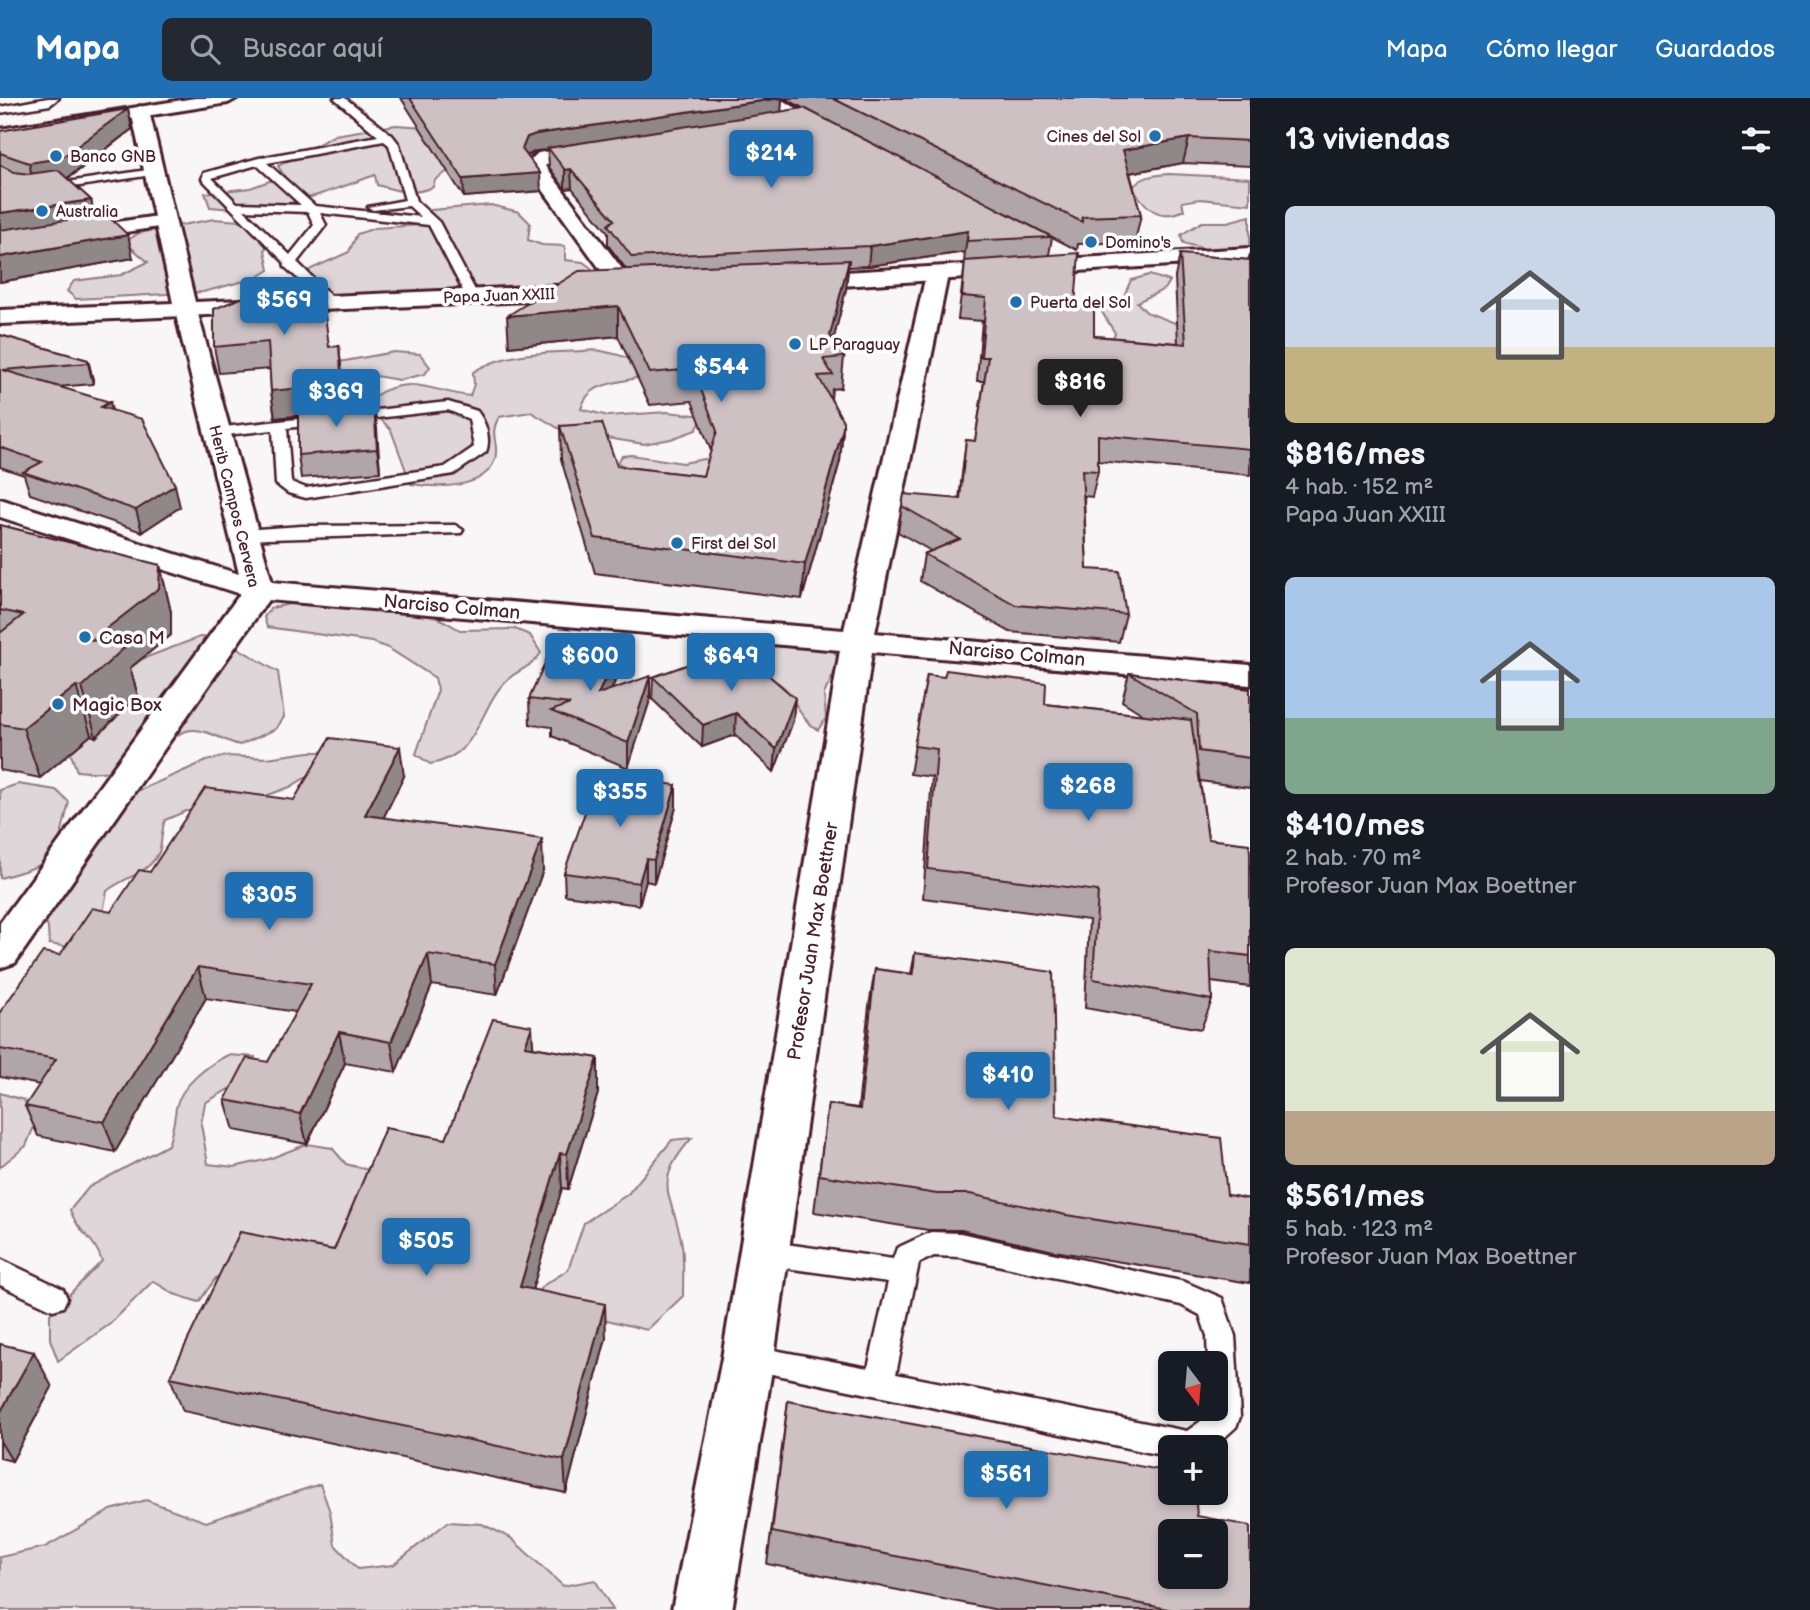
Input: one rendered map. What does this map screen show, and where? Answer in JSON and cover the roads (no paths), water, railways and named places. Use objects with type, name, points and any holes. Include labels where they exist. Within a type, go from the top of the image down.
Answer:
[{"type":"main road","points":[[0,122],[142,102],[228,98]]},
{"type":"main road","points":[[765,98],[854,144]]},
{"type":"main road","points":[[40,115],[92,100]]},
{"type":"main road","points":[[0,134],[142,102]]},
{"type":"main road","name":"Herib Campos Cervera","points":[[0,953],[260,590],[242,535],[185,307],[154,172],[142,102]]},
{"type":"main road","points":[[778,122],[806,118]]},
{"type":"main road","points":[[613,147],[545,157],[534,165],[627,290]]},
{"type":"main road","points":[[0,245],[165,221]]},
{"type":"main road","points":[[1045,245],[1081,264]]},
{"type":"main road","points":[[775,283],[1250,254]]},
{"type":"main road","name":"Profesor Juan Max Boettner","points":[[702,1610],[748,1358],[858,639],[937,275]]},
{"type":"main road","name":"Papa Juan XXIII","points":[[0,317],[654,289]]},
{"type":"main road","name":"Narciso Colman","points":[[0,508],[260,590],[1250,674]]},
{"type":"lane","points":[[0,102],[29,98]]},
{"type":"lane","points":[[0,111],[47,103],[54,98]]},
{"type":"lane","points":[[339,98],[389,137],[394,144],[411,202],[433,222],[472,296]]},
{"type":"lane","points":[[0,111],[40,115]]},
{"type":"lane","points":[[330,301],[289,264],[207,180],[208,175],[259,161],[389,137]]},
{"type":"lane","points":[[259,161],[312,209],[320,225],[289,264]]},
{"type":"lane","points":[[0,177],[24,190],[34,190],[154,172]]},
{"type":"lane","points":[[342,212],[411,202]]},
{"type":"lane","points":[[234,206],[312,209],[433,222]]},
{"type":"lane","points":[[216,432],[448,406],[471,412],[479,420],[481,449],[449,471],[306,493],[293,490],[284,484],[280,425]]},
{"type":"lane","points":[[242,535],[302,531],[455,530]]},
{"type":"lane","points":[[748,1358],[1190,1446],[1212,1431],[1225,1417],[1221,1336],[1212,1307],[1185,1294],[960,1245],[931,1244],[906,1256],[879,1384]]},
{"type":"lane","points":[[764,1254],[903,1272]]},
{"type":"lane","points":[[0,1270],[53,1298]]},
{"type":"place","name":"Cines del Sol","points":[[1155,136]]},
{"type":"place","name":"Banco GNB","points":[[56,156]]},
{"type":"place","name":"Australia","points":[[42,211]]},
{"type":"place","name":"Domino's","points":[[1091,242]]},
{"type":"place","name":"Puerta del Sol","points":[[1016,302]]},
{"type":"place","name":"LP Paraguay","points":[[795,344]]},
{"type":"place","name":"First del Sol","points":[[677,543]]},
{"type":"place","name":"Casa M","points":[[85,637]]},
{"type":"place","name":"Magic Box","points":[[58,704]]}]
